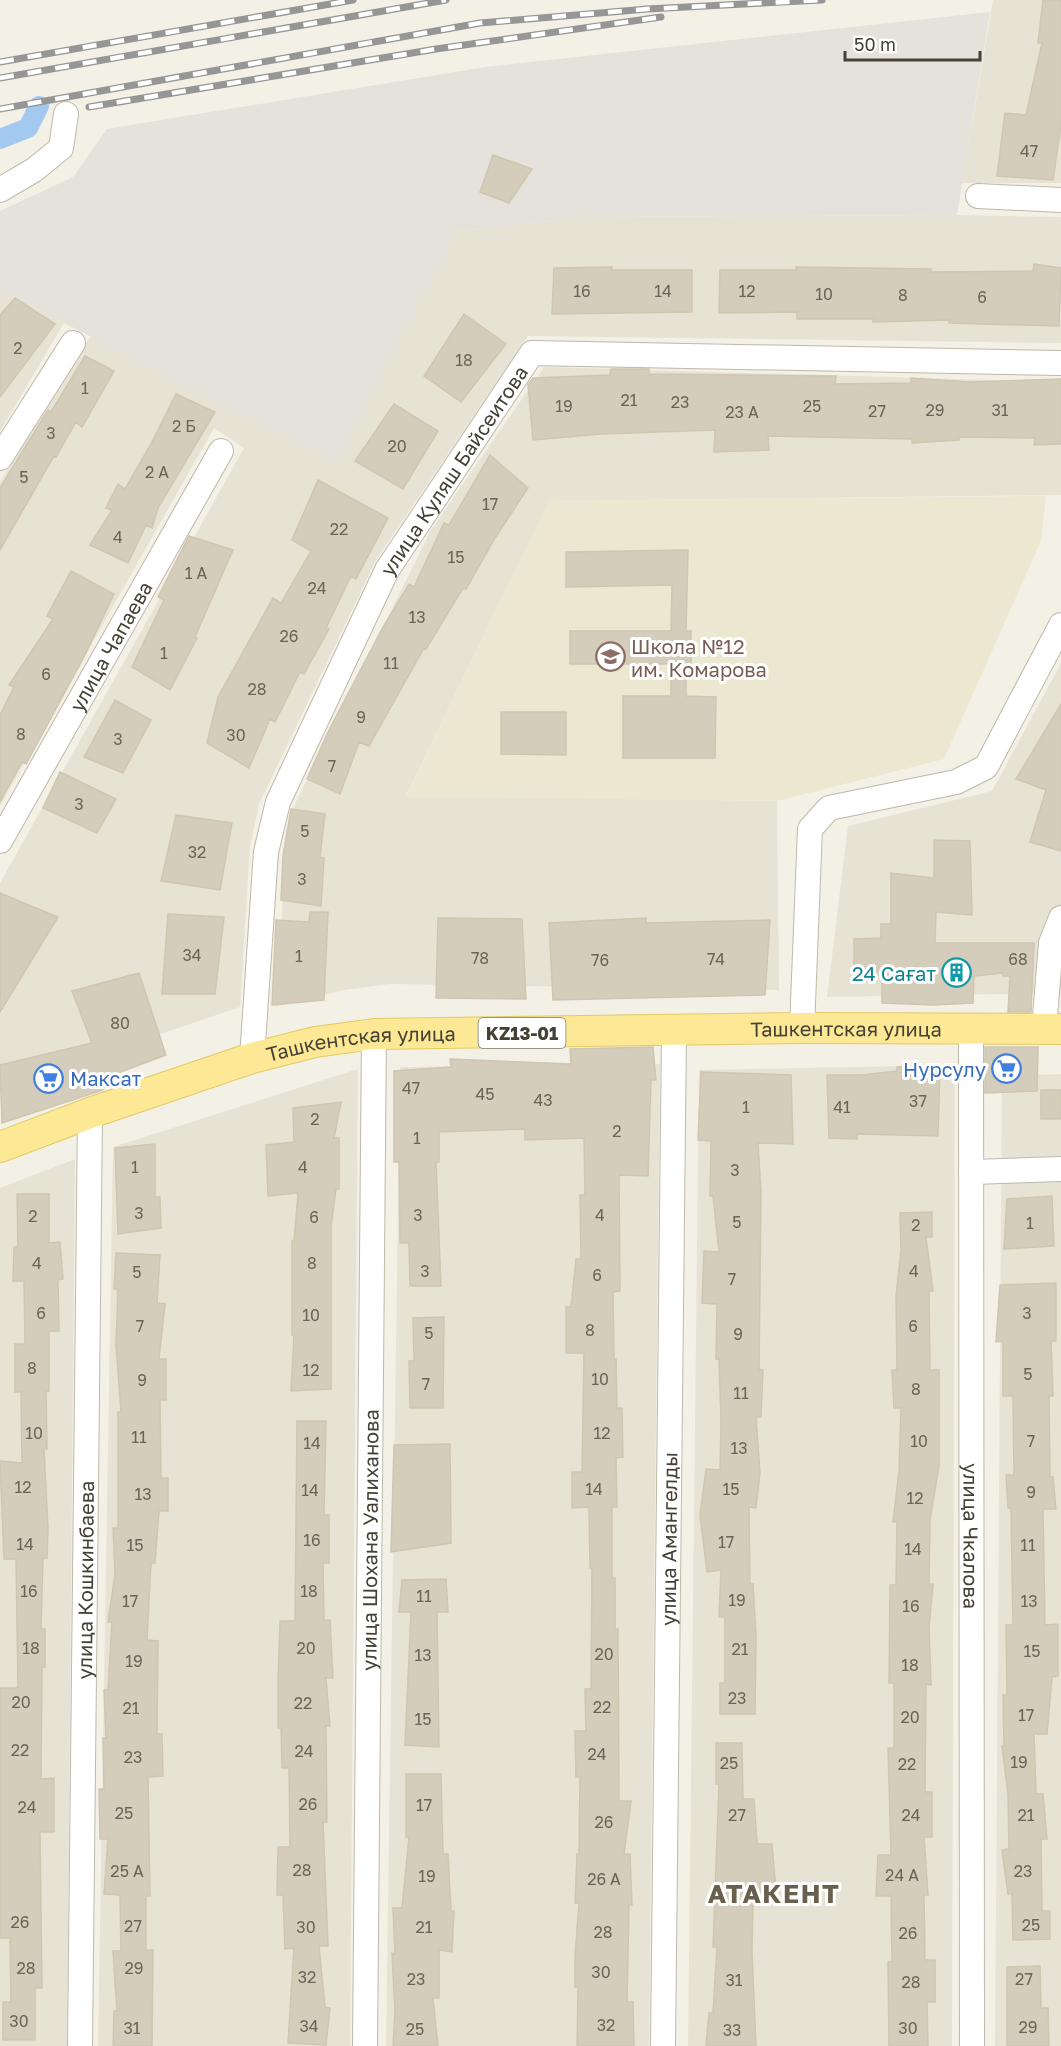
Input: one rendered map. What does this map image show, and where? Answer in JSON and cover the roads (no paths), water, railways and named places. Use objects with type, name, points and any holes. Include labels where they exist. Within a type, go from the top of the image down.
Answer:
[{"type":"main road","name":"Ташкентская улица","points":[[0,1147],[90,1113],[252,1058],[315,1042],[374,1034],[802,1028],[1052,1029]]},
{"type":"street","points":[[0,190],[34,170],[61,148],[66,114]]},
{"type":"street","points":[[978,196],[1061,200]]},
{"type":"street","points":[[0,459],[73,342]]},
{"type":"street","name":"улица Куляш Байсеитова","points":[[252,1058],[266,852],[278,802],[387,570],[532,353],[1061,363]]},
{"type":"street","name":"улица Чапаева","points":[[0,841],[222,451]]},
{"type":"street","points":[[802,1028],[810,829],[829,808],[956,782],[986,767],[1061,625]]},
{"type":"street","points":[[1052,1029],[1051,943],[1061,918]]},
{"type":"street","name":"улица Чкалова","points":[[971,1028],[972,2046]]},
{"type":"street","name":"улица Амангелды","points":[[663,2046],[674,1031]]},
{"type":"street","name":"улица Шохана Уалиханова","points":[[365,2046],[374,1034]]},
{"type":"street","name":"улица Кошкинбаева","points":[[80,2046],[90,1113]]},
{"type":"street","points":[[971,1172],[1061,1169]]},
{"type":"waterway","points":[[0,139],[28,128],[39,106]]},
{"type":"railway","points":[[0,62],[353,0]]},
{"type":"railway","points":[[0,78],[446,0]]},
{"type":"railway","points":[[0,109],[480,23],[647,9],[822,0]]},
{"type":"railway","points":[[89,107],[436,49],[661,17]]},
{"type":"place","name":"Школа №12 им. Комарова","points":[[610,657]]},
{"type":"place","name":"24 Сағат","points":[[957,973]]},
{"type":"place","name":"Нурсулу","points":[[1007,1069]]},
{"type":"place","name":"Максат","points":[[49,1078]]},
{"type":"district","name":"АТАКЕНТ","points":[[774,1893]]}]
